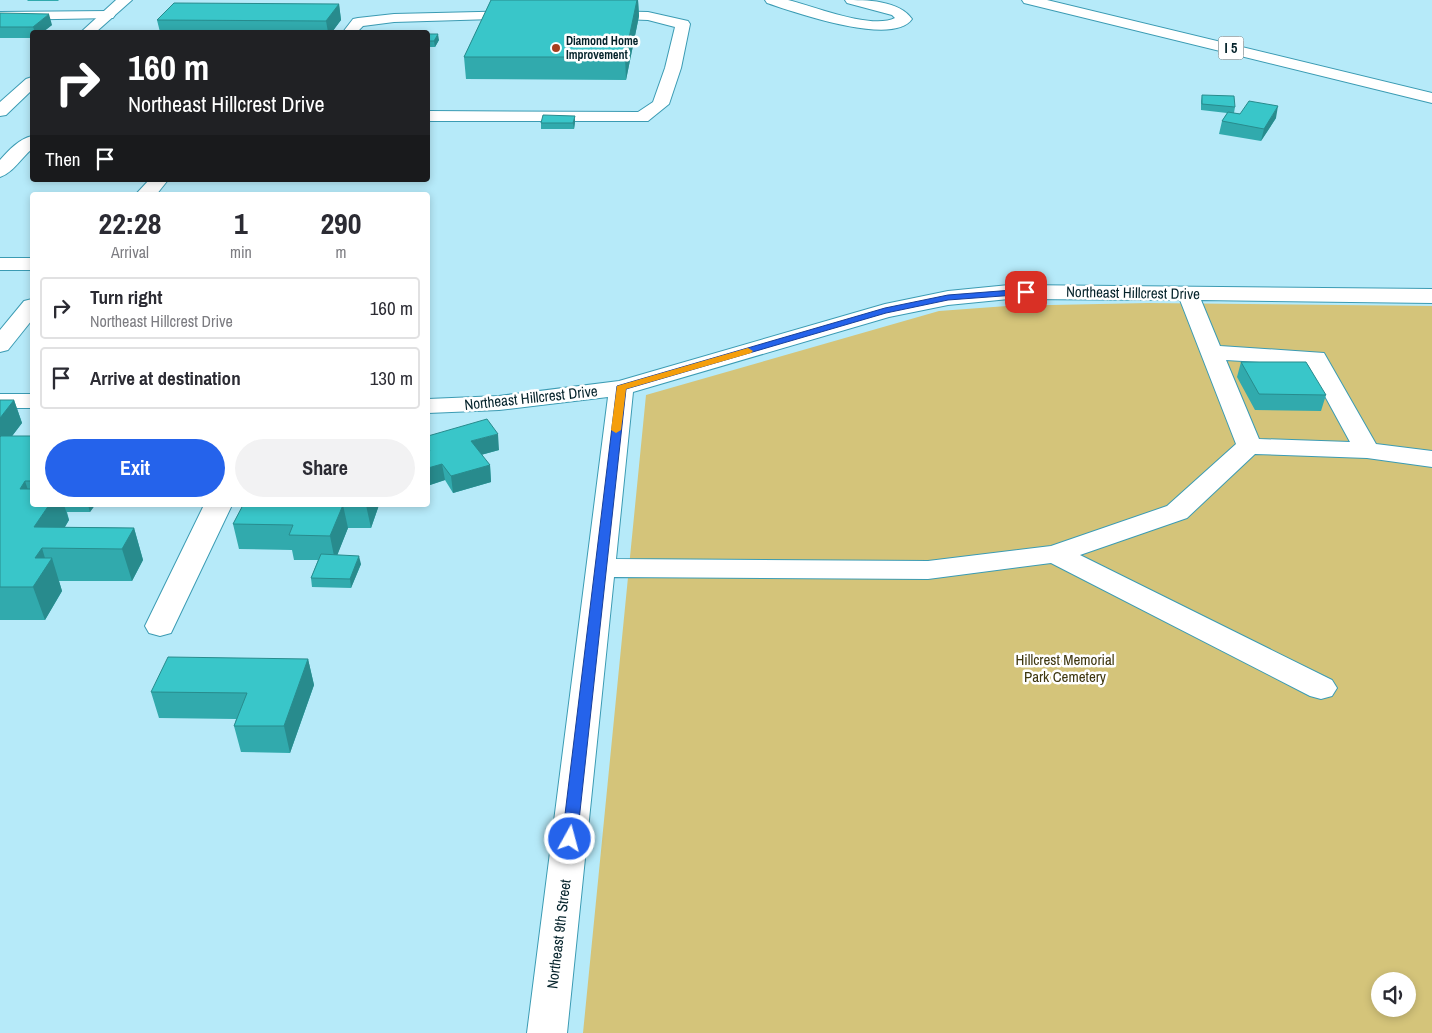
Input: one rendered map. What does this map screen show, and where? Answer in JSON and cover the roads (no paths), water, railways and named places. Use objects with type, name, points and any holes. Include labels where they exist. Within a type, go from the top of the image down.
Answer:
[{"type":"main road","points":[[90,30],[125,0]]},
{"type":"main road","points":[[772,0],[863,24],[886,26],[902,22],[904,19],[897,12],[852,0]]},
{"type":"main road","name":"I 5","points":[[1029,0],[1189,37],[1432,98]]},
{"type":"main road","name":"I 5","points":[[1082,0],[1432,86]]},
{"type":"main road","points":[[0,16],[108,15]]},
{"type":"main road","points":[[352,30],[358,22],[394,18],[533,15]]},
{"type":"main road","points":[[430,116],[642,117],[660,104],[673,68],[682,24],[648,16],[590,15]]},
{"type":"main road","points":[[0,111],[30,86]]},
{"type":"main road","points":[[2,169],[16,153],[30,142]]},
{"type":"main road","points":[[0,264],[30,264]]},
{"type":"main road","name":"Northeast Hillcrest Drive","points":[[430,406],[499,403],[621,388],[885,311],[948,298],[1009,292],[1432,296]]},
{"type":"main road","points":[[1188,294],[1249,446]]},
{"type":"main road","points":[[0,345],[30,308]]},
{"type":"main road","points":[[1210,352],[1316,358],[1367,450]]},
{"type":"main road","name":"Northeast 9th Street","points":[[547,1033],[621,388]]},
{"type":"main road","points":[[0,401],[30,401]]},
{"type":"main road","points":[[601,568],[928,570],[1055,554],[1177,512],[1249,446],[1367,450],[1432,459]]},
{"type":"main road","points":[[160,626],[217,507]]},
{"type":"main road","points":[[1055,554],[1321,688]]},
{"type":"place","name":"Diamond Home Improvement","points":[[556,48]]},
{"type":"park label","name":"Hillcrest Memorial Park Cemetery","points":[[1065,668]]}]
